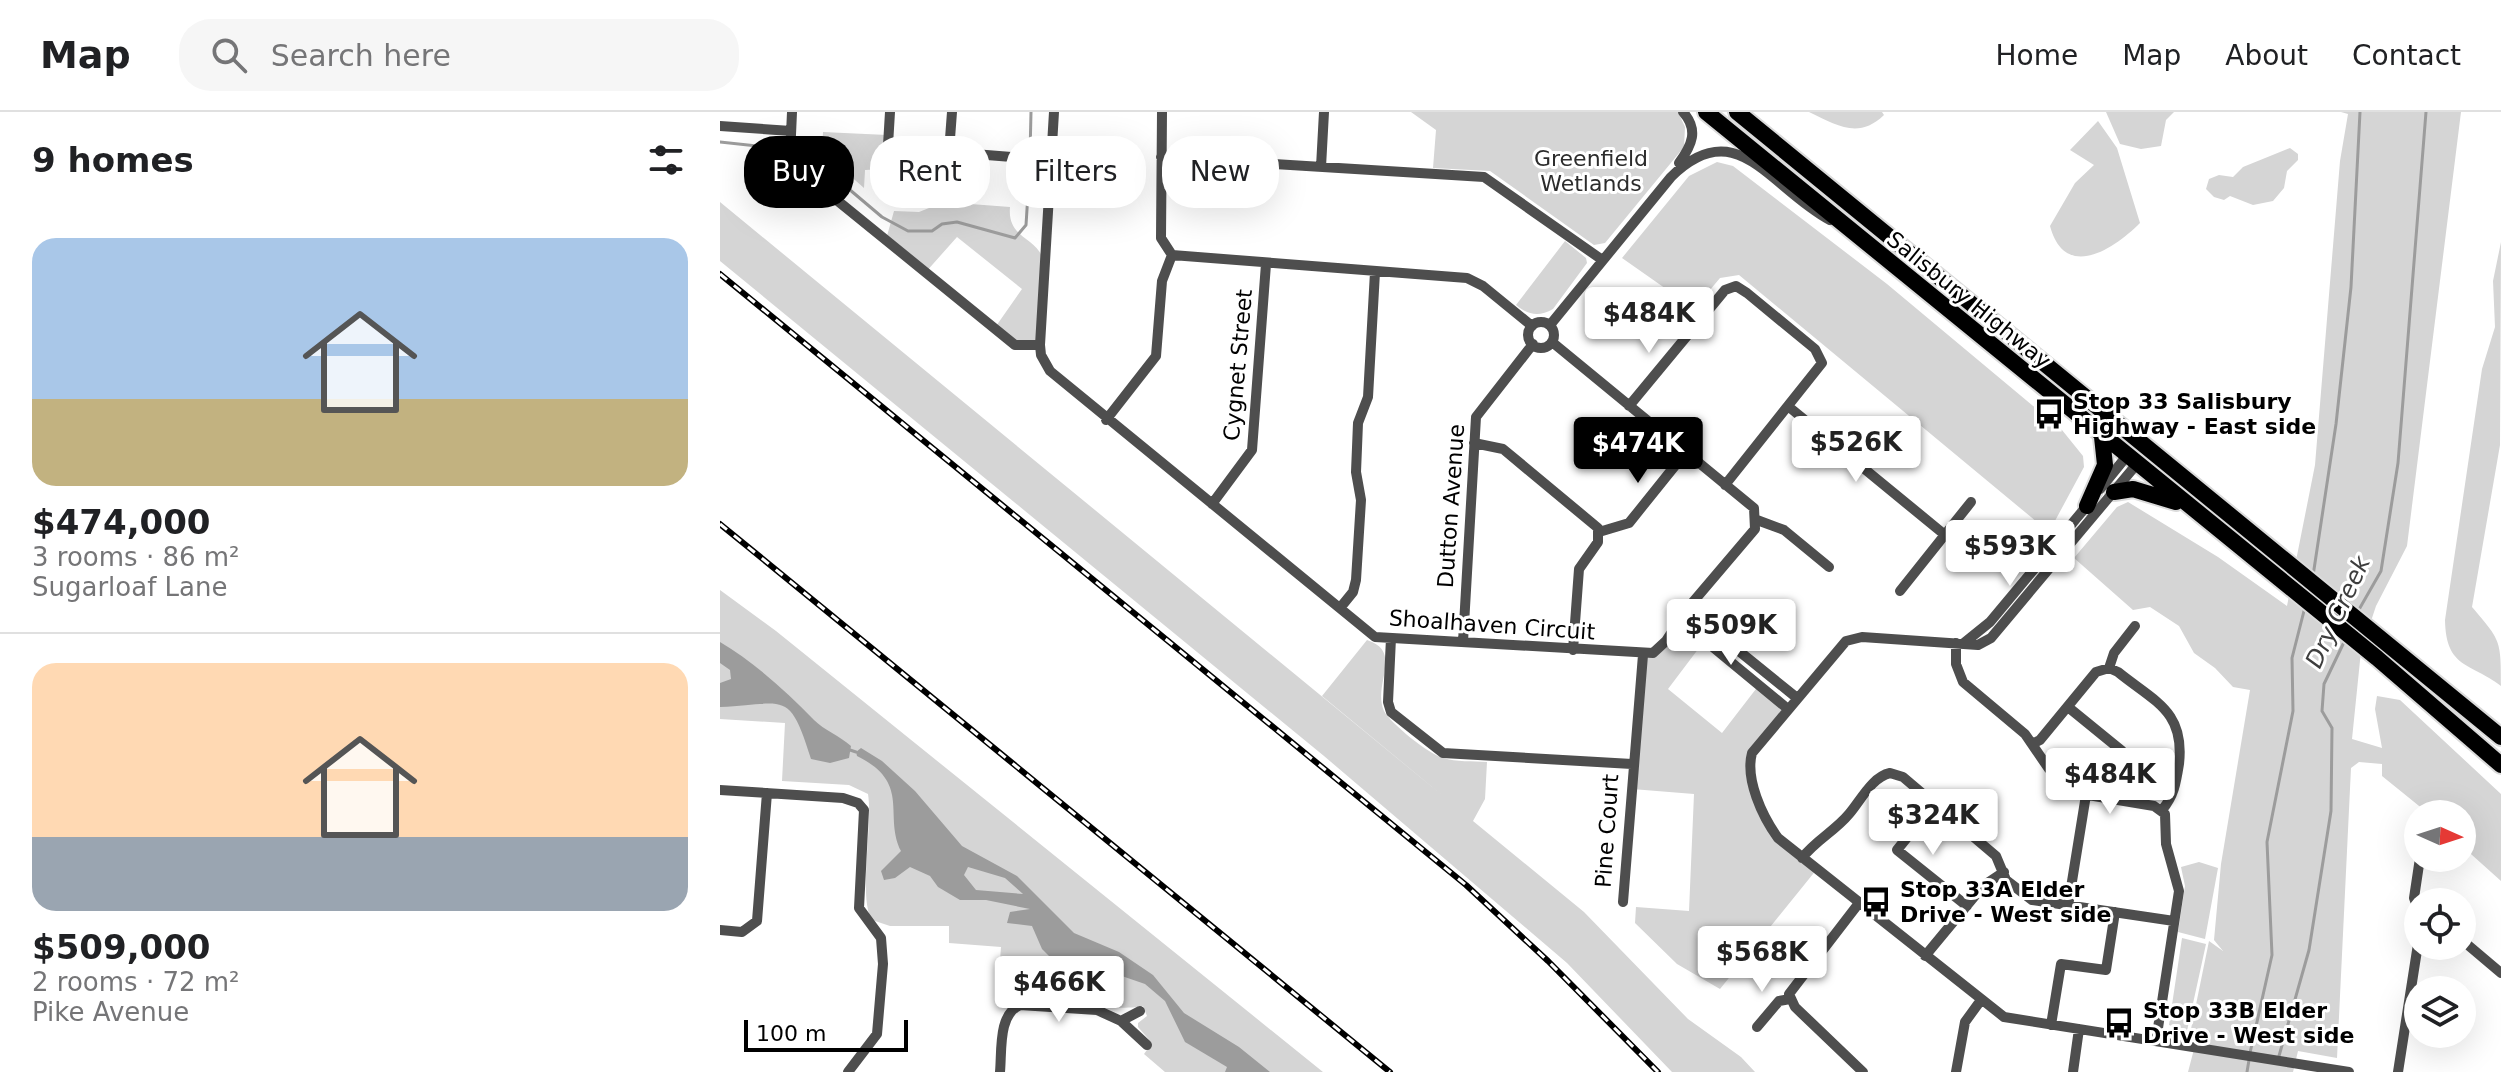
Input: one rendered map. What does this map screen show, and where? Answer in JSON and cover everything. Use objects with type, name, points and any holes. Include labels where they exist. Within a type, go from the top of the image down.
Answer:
[{"type":"highway","name":"Salisbury Highway","points":[[1706,112],[2185,505],[2377,658],[2501,765]]},
{"type":"highway","name":"Salisbury Highway","points":[[1737,112],[2501,737]]},
{"type":"highway","points":[[1845,228],[1859,213]]},
{"type":"highway","points":[[2087,506],[2105,465],[2106,449],[2102,437]]},
{"type":"highway","points":[[2131,461],[2142,444]]},
{"type":"highway","points":[[2114,492],[2133,489],[2185,505]]},
{"type":"street","points":[[720,126],[791,136],[792,112]]},
{"type":"street","points":[[889,136],[890,112]]},
{"type":"street","points":[[952,112],[949,152],[1006,156]]},
{"type":"street","points":[[1052,136],[1054,112]]},
{"type":"street","points":[[1162,112],[1164,194],[1161,238],[1172,255]]},
{"type":"street","points":[[1321,167],[1324,112]]},
{"type":"street","points":[[1671,177],[1693,139],[1693,127],[1683,112]]},
{"type":"street","points":[[1550,325],[1671,177],[1700,153],[1713,149],[1733,152],[1818,214],[1845,228]]},
{"type":"street","points":[[1161,157],[1484,177],[1601,259]]},
{"type":"street","points":[[846,208],[1015,345],[1040,345],[1047,208]]},
{"type":"street","points":[[1172,255],[1472,280],[1532,326]]},
{"type":"street","points":[[1106,420],[1156,356],[1162,281],[1172,255]]},
{"type":"street","name":"Cygnet Street","points":[[1212,504],[1252,450],[1266,264]]},
{"type":"street","points":[[1340,608],[1353,592],[1356,580],[1361,500],[1356,472],[1358,423],[1368,397],[1375,272]]},
{"type":"street","points":[[1629,406],[1720,294],[1732,286],[1747,293],[1822,357],[1819,372],[1725,485]]},
{"type":"street","points":[[1538,322],[1550,325],[1554,333],[1552,342],[1544,348],[1533,344],[1528,337],[1532,326],[1538,322]]},
{"type":"street","points":[[1552,342],[1754,508],[1757,520],[1755,529],[1687,609],[1666,641],[1653,653],[1643,655]]},
{"type":"street","name":"Dutton Avenue","points":[[1463,642],[1476,417],[1533,344]]},
{"type":"street","name":"Shoalhaven Circuit","points":[[1040,345],[1041,355],[1050,371],[1106,420],[1375,637],[1643,655]]},
{"type":"street","points":[[1789,407],[1945,535]]},
{"type":"street","points":[[1474,443],[1494,445],[1507,451],[1594,522],[1599,532],[1598,542],[1579,569],[1573,650]]},
{"type":"street","points":[[1599,532],[1629,523],[1686,452]]},
{"type":"street","points":[[2131,461],[2114,492],[1999,631],[1978,645],[1854,638],[1839,646],[1752,753],[1749,766],[1769,826],[1802,858],[1925,956],[1981,1000],[2015,1021],[2349,1072]]},
{"type":"street","points":[[2131,461],[2087,506],[1990,622],[1960,643],[1956,664],[1963,682],[2025,734],[2049,769],[2086,795],[2162,810],[2168,819],[2166,844],[2178,882],[2156,1041]]},
{"type":"street","points":[[1900,591],[1971,502]]},
{"type":"street","points":[[1757,520],[1784,530],[1829,567]]},
{"type":"street","points":[[1687,609],[1797,698]]},
{"type":"street","points":[[1680,620],[1788,709]]},
{"type":"street","points":[[2109,668],[2114,653],[2135,626]]},
{"type":"street","points":[[1391,638],[1391,712],[1436,750],[1453,755],[1632,764]]},
{"type":"street","name":"Pine Court","points":[[1623,902],[1643,655]]},
{"type":"street","points":[[2032,744],[2096,672],[2109,668],[2118,672],[2169,714],[2179,728],[2181,743],[2175,790],[2162,810]]},
{"type":"street","points":[[2068,707],[2122,751],[2114,800]]},
{"type":"street","points":[[1802,858],[1817,839],[1848,816],[1883,774],[1903,777],[1996,856],[2010,883],[2032,900],[2174,921]]},
{"type":"street","points":[[720,790],[852,800],[865,815],[859,908],[883,945],[881,1003],[877,1034],[848,1072]]},
{"type":"street","points":[[720,930],[748,930],[757,921],[767,793]]},
{"type":"street","points":[[2068,906],[2086,795]]},
{"type":"street","points":[[1934,804],[1897,850],[1967,906]]},
{"type":"street","points":[[1925,956],[1983,886],[2004,872]]},
{"type":"street","points":[[1790,999],[1791,989],[1859,903]]},
{"type":"street","points":[[2051,1025],[2061,964],[2106,970],[2115,912]]},
{"type":"street","points":[[2476,952],[2501,973]]},
{"type":"street","points":[[2398,1072],[2416,960]]},
{"type":"street","points":[[1757,1027],[1779,1001],[1790,999]]},
{"type":"street","points":[[1790,999],[1863,1072]]},
{"type":"street","points":[[1956,1072],[1965,1022],[1981,1000]]},
{"type":"street","points":[[1000,1072],[1005,1020],[1013,1008],[1026,1004],[1097,1010],[1121,1021],[1147,1045]]},
{"type":"street","points":[[1121,1021],[1140,1011]]},
{"type":"street","points":[[2073,1072],[2079,1029]]},
{"type":"green space","name":"Greenfield Wetlands","points":[[1411,112],[1678,112],[1685,127],[1684,147],[1605,243],[1594,245],[1490,171],[1433,168],[1436,130]]},
{"type":"green space","points":[[1809,112],[1882,112],[1884,115],[1865,127],[1847,128]]},
{"type":"green space","points":[[2106,112],[2174,112],[2166,120],[2161,146],[2141,149],[2120,144]]},
{"type":"green space","points":[[2341,112],[2461,112],[2407,546],[2376,606],[2361,651],[2352,739],[2382,748],[2375,709],[2377,696],[2400,700],[2501,794],[2501,881],[2476,859],[2476,800],[2412,800],[2382,776],[2382,764],[2359,762],[2351,768],[2337,1058],[2298,1051],[2293,1072],[2188,1072],[2198,1034],[2191,1029],[2209,941],[2223,951],[2214,940],[2221,864],[2250,690],[2233,687],[2215,668],[2194,653],[2179,626],[2150,607],[2133,610],[2074,558],[2117,507],[2128,502],[2218,557],[2287,606],[2315,465],[2340,161],[2348,114]]},
{"type":"green space","points":[[2098,121],[2117,148],[2140,223],[2104,250],[2078,256],[2067,253],[2057,243],[2050,226],[2075,183],[2094,165],[2070,150]]},
{"type":"green space","points":[[823,132],[887,135],[870,136],[870,170],[865,170],[864,188],[854,179],[854,136],[823,136]]},
{"type":"green space","points":[[2290,148],[2298,154],[2298,160],[2287,171],[2284,188],[2273,201],[2253,205],[2230,196],[2224,200],[2214,197],[2206,189],[2209,179],[2219,175],[2233,177],[2243,167]]},
{"type":"green space","points":[[1717,162],[1733,166],[1887,284],[2062,430],[2083,456],[2084,467],[2049,532],[1739,275],[1720,278],[1699,303],[1689,305],[1622,258],[1689,176]]},
{"type":"green space","points":[[720,202],[1448,800],[1322,696],[1367,640],[1378,645],[1384,652],[1385,661],[1381,701],[1384,711],[1394,723],[1437,756],[1487,762],[1485,799],[1473,821],[1584,912],[1688,1019],[1741,1057],[1755,1072],[1672,1072],[1567,963],[1324,756],[720,261]]},
{"type":"green space","points":[[990,205],[1010,208],[1013,226],[1036,247],[1044,262],[1040,345],[1022,345],[994,329],[1022,289],[957,237],[925,273],[885,243],[894,211],[919,212],[929,208],[990,208]]},
{"type":"green space","points":[[1565,241],[1586,258],[1587,263],[1553,309],[1538,314],[1520,308],[1516,305]]},
{"type":"green space","points":[[2501,242],[2500,445],[2472,607],[2497,642],[2501,659],[2501,686],[2455,656],[2446,636],[2445,620],[2482,369],[2495,327],[2493,281]]},
{"type":"green space","points":[[720,590],[776,631],[1323,1072],[1165,1072],[1144,1054],[1152,1043],[1138,1027],[1138,1023],[1147,1016],[1143,1006],[1083,1006],[1021,998],[1016,986],[1017,962],[1000,960],[1001,947],[949,943],[949,926],[890,926],[872,920],[866,896],[868,794],[849,785],[782,781],[785,723],[720,719]]},
{"type":"green space","points":[[1680,620],[1705,640],[1668,689],[1722,733],[1759,685],[1788,709],[1749,766],[1769,826],[1817,869],[1720,989],[1677,964],[1635,923],[1636,907],[1689,911],[1694,794],[1632,789],[1643,655],[1653,653]]},
{"type":"green space","points":[[2199,862],[2218,868],[2205,939],[2178,932],[2185,886],[2181,867]]},
{"type":"green space","points":[[2182,938],[2206,944],[2187,1031],[2169,1025]]},
{"type":"shaded area","points":[[720,642],[770,678],[818,724],[851,746],[849,758],[830,763],[811,759],[797,721],[782,706],[720,707],[720,683],[731,679],[730,670],[720,663]]},
{"type":"shaded area","points":[[861,748],[882,761],[915,791],[962,846],[1017,876],[1074,933],[1119,952],[1153,975],[1184,1013],[1239,1047],[1270,1072],[1225,1072],[1227,1067],[1185,1042],[1165,1001],[1145,984],[1116,974],[1067,974],[1042,949],[1032,926],[1007,923],[1010,912],[1030,909],[986,900],[960,900],[938,887],[930,876],[910,867],[895,878],[884,880],[881,871],[901,851],[896,838],[893,800],[885,777],[856,752]],"holes":[[[968,867],[1005,878],[1023,894],[976,890],[964,875]]]},
{"type":"waterway","points":[[1030,136],[1031,112]]},
{"type":"waterway","name":"Dry Creek","points":[[2313,576],[2336,424],[2351,287],[2360,112]]},
{"type":"waterway","name":"Dry Creek","points":[[2357,613],[2381,571],[2398,463],[2426,112]]},
{"type":"waterway","points":[[720,142],[804,151],[882,217],[908,231],[932,231],[942,224],[957,222],[1015,238],[1026,225],[1027,208]]},
{"type":"waterway","name":"Dry Creek","points":[[2250,1053],[2272,955],[2267,842],[2293,711],[2292,658],[2305,607]]},
{"type":"waterway","name":"Dry Creek","points":[[2279,1056],[2309,950],[2331,811],[2332,728],[2322,711],[2324,684],[2346,638]]},
{"type":"waterway","points":[[850,750],[856,752]]},
{"type":"waterway","name":"Dry Creek","points":[[2247,1072],[2249,1060]]},
{"type":"railway","points":[[720,274],[1466,885],[1548,961],[1658,1072]]},
{"type":"railway","points":[[720,524],[1390,1072]]},
{"type":"place","name":"Stop 33 Salisbury Highway - East side","points":[[2049,414]]},
{"type":"place","name":"Stop 33A Elder Drive - West side","points":[[1876,902]]},
{"type":"place","name":"Stop 33B Elder Drive - West side","points":[[2119,1023]]}]
